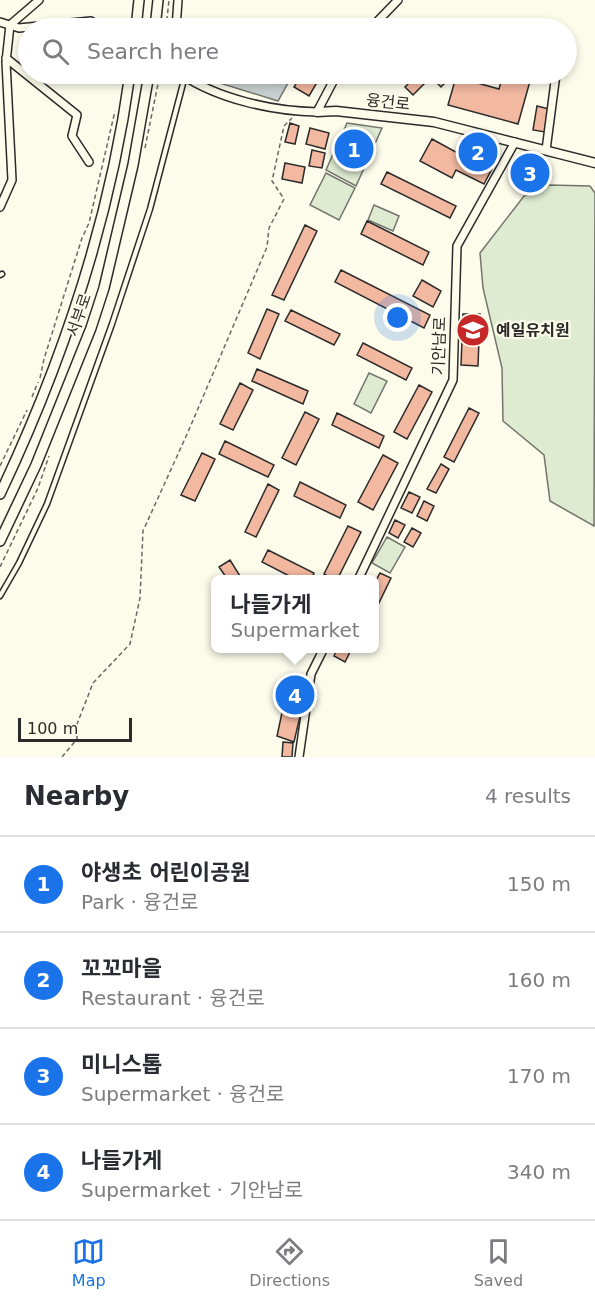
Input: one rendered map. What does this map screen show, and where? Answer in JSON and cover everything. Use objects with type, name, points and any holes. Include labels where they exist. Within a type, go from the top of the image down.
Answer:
[{"type":"main road","points":[[137,18],[139,0]]},
{"type":"main road","points":[[156,18],[158,0]]},
{"type":"main road","name":"서부로","points":[[0,494],[43,396],[81,287],[113,166],[128,84]]},
{"type":"main road","name":"서부로","points":[[0,541],[36,465],[104,288],[151,84]]},
{"type":"street","points":[[18,18],[39,0]]},
{"type":"street","points":[[177,18],[178,0]]},
{"type":"street","points":[[380,18],[398,0]]},
{"type":"street","points":[[0,207],[12,180],[6,58],[10,25],[18,18]]},
{"type":"street","points":[[0,22],[18,28]]},
{"type":"street","points":[[6,58],[18,68]]},
{"type":"street","points":[[38,84],[77,115],[72,136],[89,162]]},
{"type":"street","name":"융건로","points":[[199,84],[211,92],[284,111],[336,111],[426,121],[595,163]]},
{"type":"street","points":[[317,112],[332,84]]},
{"type":"street","points":[[546,150],[555,84]]},
{"type":"street","name":"기안남로","points":[[360,575],[453,380],[457,246],[515,142]]},
{"type":"street","points":[[299,757],[311,674],[322,653]]},
{"type":"lane","points":[[0,596],[19,563],[47,504],[112,324],[150,209],[181,84]]},
{"type":"path","points":[[167,18],[169,0]]},
{"type":"path","points":[[152,88],[154,84]]},
{"type":"path","points":[[32,399],[82,238],[89,223],[116,107]]},
{"type":"path","points":[[62,757],[77,739],[77,723],[93,683],[130,644],[140,598],[143,531],[267,247],[269,228],[284,199],[272,181],[284,126],[297,112]]},
{"type":"path","points":[[0,466],[28,409]]},
{"type":"green space","points":[[347,123],[382,128],[356,186],[326,170]]},
{"type":"green space","points":[[326,173],[355,188],[339,220],[310,205]]},
{"type":"green space","points":[[549,185],[590,186],[595,193],[594,526],[550,501],[544,455],[503,421],[502,368],[483,288],[480,253],[524,196]]},
{"type":"green space","points":[[374,205],[399,216],[393,231],[368,220]]},
{"type":"green space","points":[[369,373],[387,381],[371,413],[354,404]]},
{"type":"green space","points":[[387,537],[405,547],[390,573],[372,563]]},
{"type":"shaded area","points":[[223,84],[287,84],[278,101]]},
{"type":"building","points":[[296,84],[316,84],[309,96],[294,87]]},
{"type":"building","points":[[408,84],[424,84],[413,95],[405,87]]},
{"type":"building","points":[[454,84],[481,84],[499,89],[500,84],[529,84],[518,124],[448,105]]},
{"type":"building","points":[[537,106],[549,109],[545,132],[533,130]]},
{"type":"building","points":[[290,123],[299,126],[295,144],[285,142]]},
{"type":"building","points":[[310,128],[329,133],[325,149],[306,144]]},
{"type":"building","points":[[432,139],[463,156],[466,148],[495,163],[484,184],[456,170],[452,178],[420,161]]},
{"type":"building","points":[[312,150],[325,153],[322,168],[309,166]]},
{"type":"building","points":[[285,163],[305,167],[302,183],[282,179]]},
{"type":"building","points":[[519,163],[544,170],[541,183],[515,175]]},
{"type":"building","points":[[387,172],[456,206],[450,218],[381,184]]},
{"type":"building","points":[[367,221],[429,252],[423,265],[361,234]]},
{"type":"building","points":[[305,225],[317,231],[284,300],[272,295]]},
{"type":"building","points":[[341,270],[430,315],[424,328],[335,282]]},
{"type":"building","points":[[422,280],[441,291],[433,307],[413,296]]},
{"type":"building","points":[[267,309],[279,314],[260,359],[248,353]]},
{"type":"building","points":[[291,310],[340,334],[334,345],[285,321]]},
{"type":"building","points":[[463,314],[480,314],[478,366],[461,365]]},
{"type":"building","points":[[363,343],[412,368],[406,380],[357,355]]},
{"type":"building","points":[[257,369],[308,391],[303,404],[252,381]]},
{"type":"building","points":[[240,383],[253,390],[233,430],[220,424]]},
{"type":"building","points":[[419,385],[432,392],[407,439],[394,432]]},
{"type":"building","points":[[469,408],[479,413],[454,462],[444,457]]},
{"type":"building","points":[[305,412],[319,419],[296,465],[282,458]]},
{"type":"building","points":[[337,413],[384,436],[379,448],[332,425]]},
{"type":"building","points":[[225,441],[274,465],[268,477],[219,454]]},
{"type":"building","points":[[202,453],[215,459],[195,501],[181,495]]},
{"type":"building","points":[[383,455],[398,463],[373,510],[358,502]]},
{"type":"building","points":[[441,464],[449,469],[436,493],[427,489]]},
{"type":"building","points":[[300,482],[346,505],[340,518],[294,496]]},
{"type":"building","points":[[268,484],[279,490],[256,537],[245,532]]},
{"type":"building","points":[[409,492],[420,497],[412,513],[401,508]]},
{"type":"building","points":[[424,501],[434,506],[427,521],[417,516]]},
{"type":"building","points":[[395,520],[405,525],[398,538],[389,533]]},
{"type":"building","points":[[348,526],[361,532],[340,575],[324,574]]},
{"type":"building","points":[[412,528],[421,533],[413,547],[404,542]]},
{"type":"building","points":[[268,550],[314,573],[313,575],[287,575],[262,562]]},
{"type":"building","points":[[230,560],[239,575],[225,575],[219,567]]},
{"type":"building","points":[[380,573],[391,578],[379,603],[379,575]]},
{"type":"building","points":[[336,653],[350,653],[345,662],[334,656]]},
{"type":"building","points":[[290,688],[302,690],[300,702],[288,700]]},
{"type":"building","points":[[283,708],[301,712],[294,742],[277,736]]},
{"type":"building","points":[[283,742],[293,743],[292,757],[282,757]]},
{"type":"place","name":"야생초 어린이공원","points":[[354,149]]},
{"type":"place","name":"꼬꼬마을","points":[[478,152]]},
{"type":"place","name":"미니스톱","points":[[530,173]]},
{"type":"place","name":"예일유치원","points":[[473,330]]},
{"type":"place","name":"나들가게","points":[[295,695]]}]
